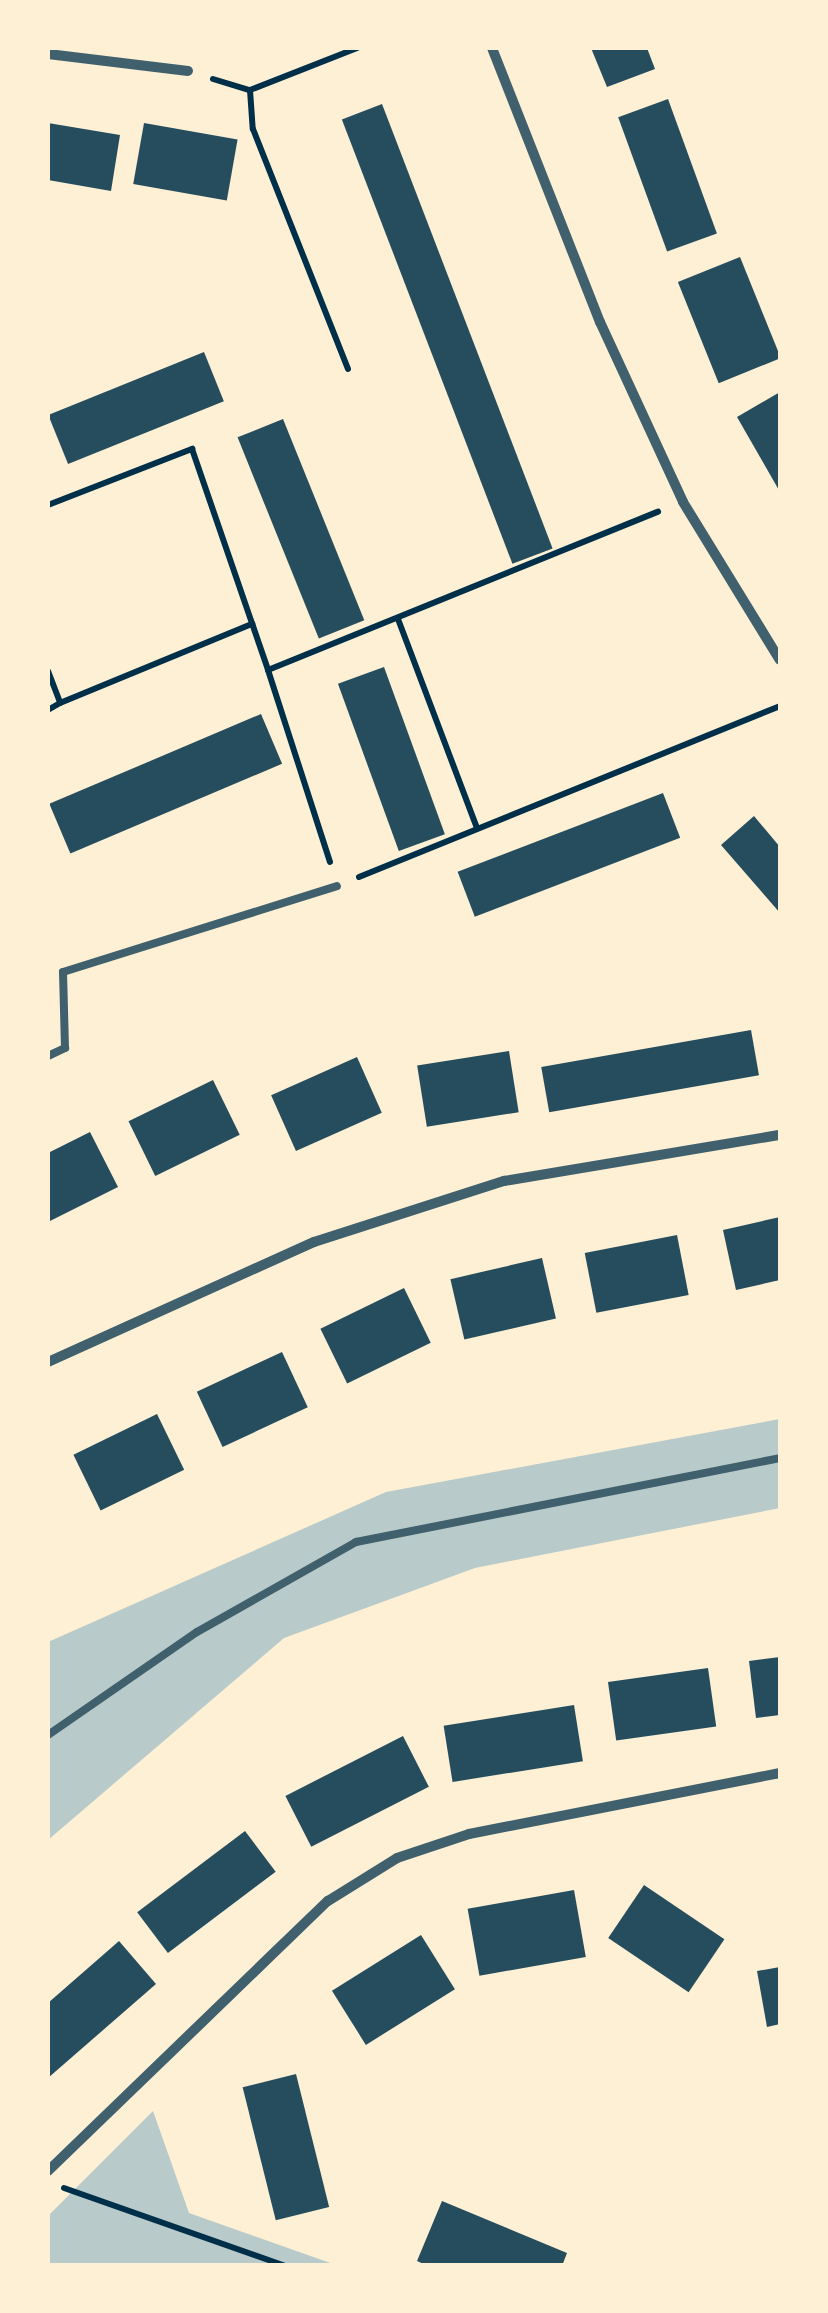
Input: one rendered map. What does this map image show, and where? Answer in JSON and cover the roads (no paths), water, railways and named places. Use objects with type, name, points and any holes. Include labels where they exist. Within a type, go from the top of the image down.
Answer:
[{"type":"street","points":[[492,48],[600,322],[682,502],[780,660]]},
{"type":"street","points":[[48,54],[188,71]]},
{"type":"street","points":[[48,1362],[314,1242],[504,1181],[780,1136]]},
{"type":"street","points":[[48,2170],[328,1901],[397,1858],[468,1834],[780,1773]]},
{"type":"lane","points":[[48,1056],[64,1048],[63,972],[337,886]]},
{"type":"lane","points":[[48,1735],[197,1632],[356,1542],[780,1458]]}]
